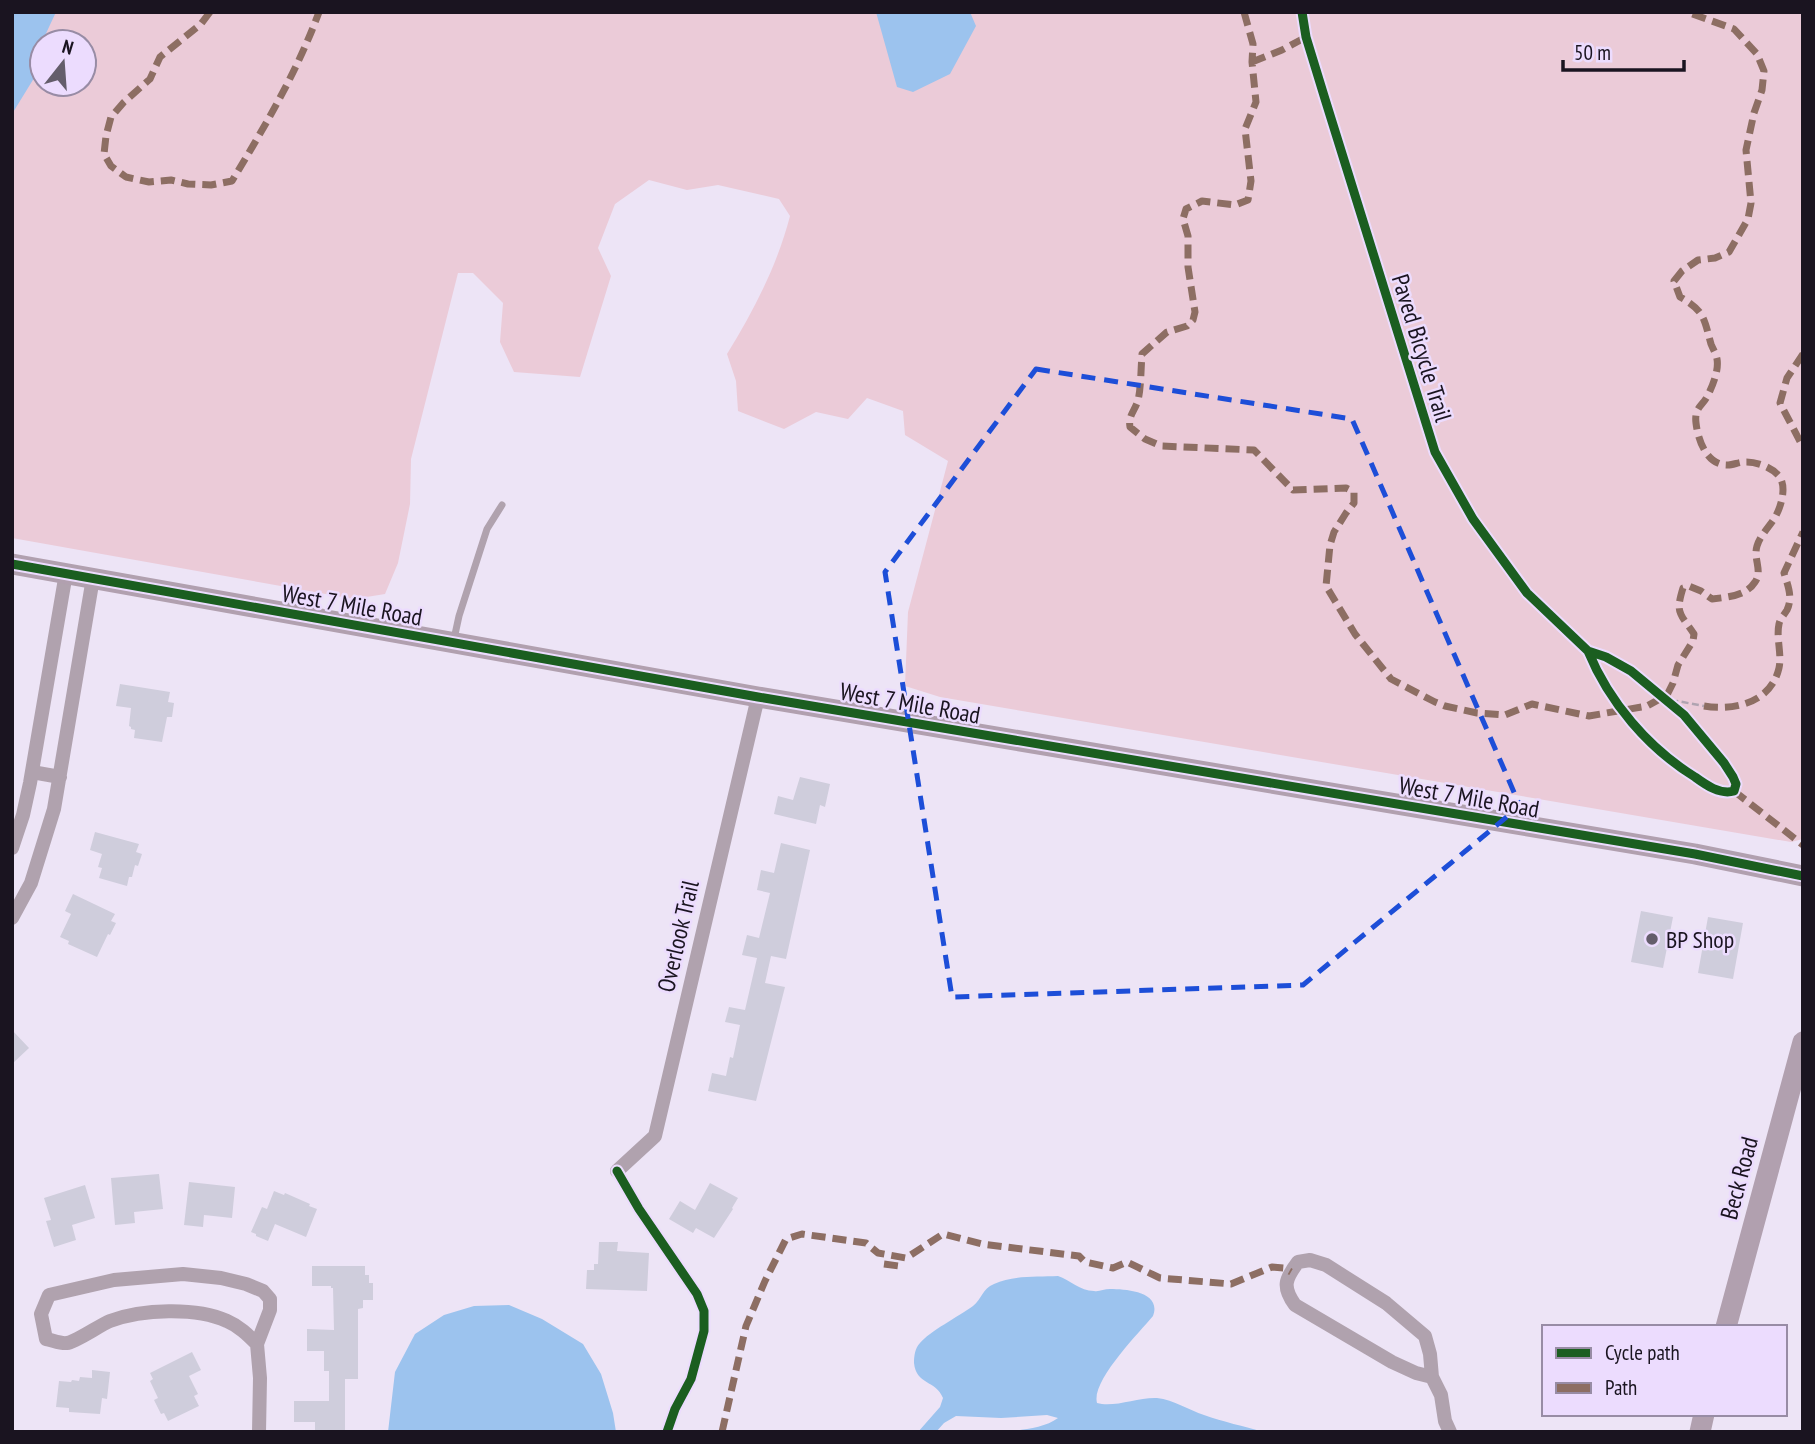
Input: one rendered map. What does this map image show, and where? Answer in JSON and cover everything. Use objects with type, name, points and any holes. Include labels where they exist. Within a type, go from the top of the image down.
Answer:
[{"type":"street","name":"West 7 Mile Road","points":[[12,564],[758,697],[1695,854],[1803,876]]},
{"type":"street","points":[[12,848],[23,815],[32,772],[66,573]]},
{"type":"street","points":[[12,918],[31,883],[48,831],[60,777],[93,578]]},
{"type":"street","name":"Overlook Trail","points":[[617,1171],[655,1136],[758,697]]},
{"type":"street","points":[[32,772],[60,777]]},
{"type":"street","name":"Beck Road","points":[[1727,1325],[1803,1042]]},
{"type":"street","points":[[1432,1377],[1392,1362],[1295,1306],[1288,1296],[1286,1285],[1298,1262],[1310,1261],[1326,1265],[1386,1303],[1425,1336],[1432,1377],[1441,1395],[1445,1422],[1450,1432]]},
{"type":"street","points":[[257,1343],[230,1322],[212,1315],[177,1312],[135,1314],[109,1321],[68,1343],[46,1339],[41,1314],[49,1295],[114,1279],[183,1274],[221,1278],[263,1291],[270,1299],[270,1310],[257,1343],[260,1378],[259,1432]]},
{"type":"lane","points":[[453,643],[487,529],[502,505]]},
{"type":"path","points":[[1663,697],[1675,707],[1677,701],[1704,706]]},
{"type":"highlighted area","points":[[1036,369],[1352,419],[1520,806],[1303,985],[952,997],[885,572]]},
{"type":"shaded area","points":[[12,12],[1803,12],[1803,839],[1791,842],[940,697],[905,686],[908,612],[948,461],[905,435],[903,411],[867,398],[848,419],[816,412],[784,429],[738,411],[736,381],[727,354],[764,287],[790,216],[779,199],[718,185],[687,190],[649,180],[615,204],[598,248],[611,276],[580,377],[514,372],[500,342],[503,303],[473,273],[458,273],[411,459],[410,504],[398,563],[385,594],[354,599],[12,538]]},
{"type":"water","points":[[12,12],[56,12],[49,28],[28,28],[28,88],[12,114]]},
{"type":"water","points":[[876,12],[970,12],[976,26],[950,74],[913,92],[897,87]]},
{"type":"water","points":[[1058,1276],[1089,1291],[1133,1291],[1148,1297],[1154,1308],[1153,1316],[1108,1370],[1097,1394],[1097,1403],[1163,1399],[1198,1413],[1263,1432],[1008,1432],[1041,1426],[1058,1418],[1047,1415],[1001,1418],[956,1416],[936,1432],[918,1432],[940,1407],[943,1398],[936,1388],[918,1375],[914,1363],[920,1343],[973,1306],[994,1284],[1017,1278]]},
{"type":"water","points":[[509,1305],[542,1319],[583,1344],[601,1374],[616,1432],[388,1432],[395,1372],[415,1334],[444,1315],[474,1306]]},
{"type":"building","points":[[120,684],[170,692],[168,702],[174,703],[172,717],[167,717],[162,742],[134,738],[135,730],[129,726],[131,708],[116,706]]},
{"type":"building","points":[[800,777],[830,784],[825,807],[820,805],[816,824],[774,814],[778,796],[793,800]]},
{"type":"building","points":[[95,832],[139,844],[136,852],[142,854],[127,886],[99,878],[102,868],[98,867],[102,854],[90,850]]},
{"type":"building","points":[[781,843],[810,850],[786,959],[771,956],[765,983],[785,987],[756,1101],[708,1091],[712,1073],[726,1076],[730,1057],[733,1058],[740,1025],[725,1022],[729,1007],[745,1010],[757,958],[742,955],[747,935],[759,938],[770,893],[757,890],[761,870],[774,873]]},
{"type":"building","points":[[73,894],[115,914],[111,921],[116,923],[97,957],[68,944],[69,941],[60,937],[71,914],[65,911]]},
{"type":"building","points":[[1641,911],[1673,917],[1663,968],[1631,962]]},
{"type":"building","points":[[1708,917],[1743,923],[1733,979],[1698,973]]},
{"type":"building","points":[[12,1030],[29,1048],[12,1064]]},
{"type":"building","points":[[159,1174],[163,1209],[134,1212],[135,1223],[115,1225],[111,1178]]},
{"type":"building","points":[[189,1182],[235,1187],[232,1218],[204,1215],[203,1227],[184,1225]]},
{"type":"building","points":[[710,1183],[738,1198],[714,1238],[696,1228],[693,1233],[669,1219],[680,1201],[695,1210]]},
{"type":"building","points":[[85,1185],[95,1218],[72,1225],[76,1240],[54,1247],[46,1221],[51,1220],[44,1198]]},
{"type":"building","points":[[274,1191],[284,1195],[285,1193],[317,1209],[306,1237],[275,1224],[268,1241],[251,1232],[262,1207],[267,1209]]},
{"type":"building","points":[[599,1242],[618,1242],[617,1251],[649,1253],[647,1291],[586,1289],[587,1270],[594,1270],[594,1264],[598,1264]]},
{"type":"building","points":[[312,1266],[365,1266],[365,1275],[369,1275],[369,1283],[373,1283],[373,1300],[363,1300],[363,1308],[358,1309],[358,1379],[345,1379],[345,1432],[315,1432],[315,1422],[294,1422],[294,1401],[329,1401],[329,1371],[324,1371],[324,1351],[307,1351],[307,1329],[334,1330],[333,1288],[312,1286]]},
{"type":"building","points":[[192,1352],[201,1370],[189,1376],[198,1394],[194,1396],[199,1406],[168,1421],[154,1400],[158,1398],[150,1381],[153,1379],[150,1373]]},
{"type":"building","points":[[92,1370],[110,1372],[107,1399],[102,1398],[100,1414],[69,1412],[69,1408],[56,1407],[59,1381],[92,1378]]},
{"type":"marked path","points":[[210,12],[201,24],[160,57],[150,79],[111,117],[104,154],[111,166],[126,177],[149,182],[171,180],[211,185],[232,181],[291,77],[319,12]]},
{"type":"marked path","points":[[1244,12],[1253,44],[1256,102],[1245,129],[1251,181],[1248,200],[1235,205],[1202,201],[1186,209],[1183,219],[1188,236],[1188,267],[1195,312],[1193,320],[1187,326],[1167,332],[1142,354],[1139,395],[1130,427],[1145,439],[1161,446],[1254,450],[1293,490],[1346,488],[1354,492],[1354,503],[1334,532],[1330,545],[1326,586],[1355,634],[1391,679],[1445,706],[1477,713],[1505,715],[1532,704],[1589,716],[1647,706],[1667,695],[1678,665],[1693,641],[1694,634],[1679,608],[1683,588],[1689,586],[1712,599],[1736,595],[1751,587],[1758,574],[1757,546],[1777,514],[1782,497],[1783,485],[1775,472],[1753,462],[1728,465],[1714,461],[1701,444],[1697,430],[1696,413],[1714,382],[1717,359],[1702,316],[1680,297],[1674,281],[1682,271],[1698,260],[1715,258],[1729,252],[1748,219],[1751,203],[1746,150],[1762,90],[1764,71],[1757,54],[1734,29],[1687,12]]},
{"type":"marked path","points":[[1252,62],[1306,37]]},
{"type":"marked path","points":[[1803,354],[1787,378],[1780,403],[1803,447]]},
{"type":"marked path","points":[[1704,706],[1727,707],[1750,702],[1760,697],[1775,680],[1780,663],[1779,624],[1790,601],[1784,573],[1803,532]]},
{"type":"marked path","points":[[1734,791],[1803,845]]},
{"type":"marked path","points":[[722,1432],[746,1326],[786,1239],[802,1234],[866,1243],[878,1253],[906,1258],[943,1234],[982,1244],[1079,1256],[1085,1262],[1113,1268],[1127,1262],[1160,1278],[1231,1284],[1272,1267],[1291,1272]]},
{"type":"marked path","points":[[884,1264],[899,1266]]},
{"type":"cycle path","name":"Paved Bicycle Trail","points":[[1302,12],[1306,37],[1435,452],[1473,519],[1527,593],[1588,651],[1606,657],[1631,671],[1684,715],[1724,763],[1736,784],[1734,791],[1724,792],[1708,786],[1646,738],[1619,706],[1588,651]]},
{"type":"cycle path","points":[[12,564],[758,697],[1695,854],[1803,876]]},
{"type":"cycle path","points":[[617,1171],[639,1209],[697,1294],[704,1311],[704,1331],[691,1379],[675,1409],[667,1432]]},
{"type":"place","name":"BP Shop","points":[[1652,939]]}]
